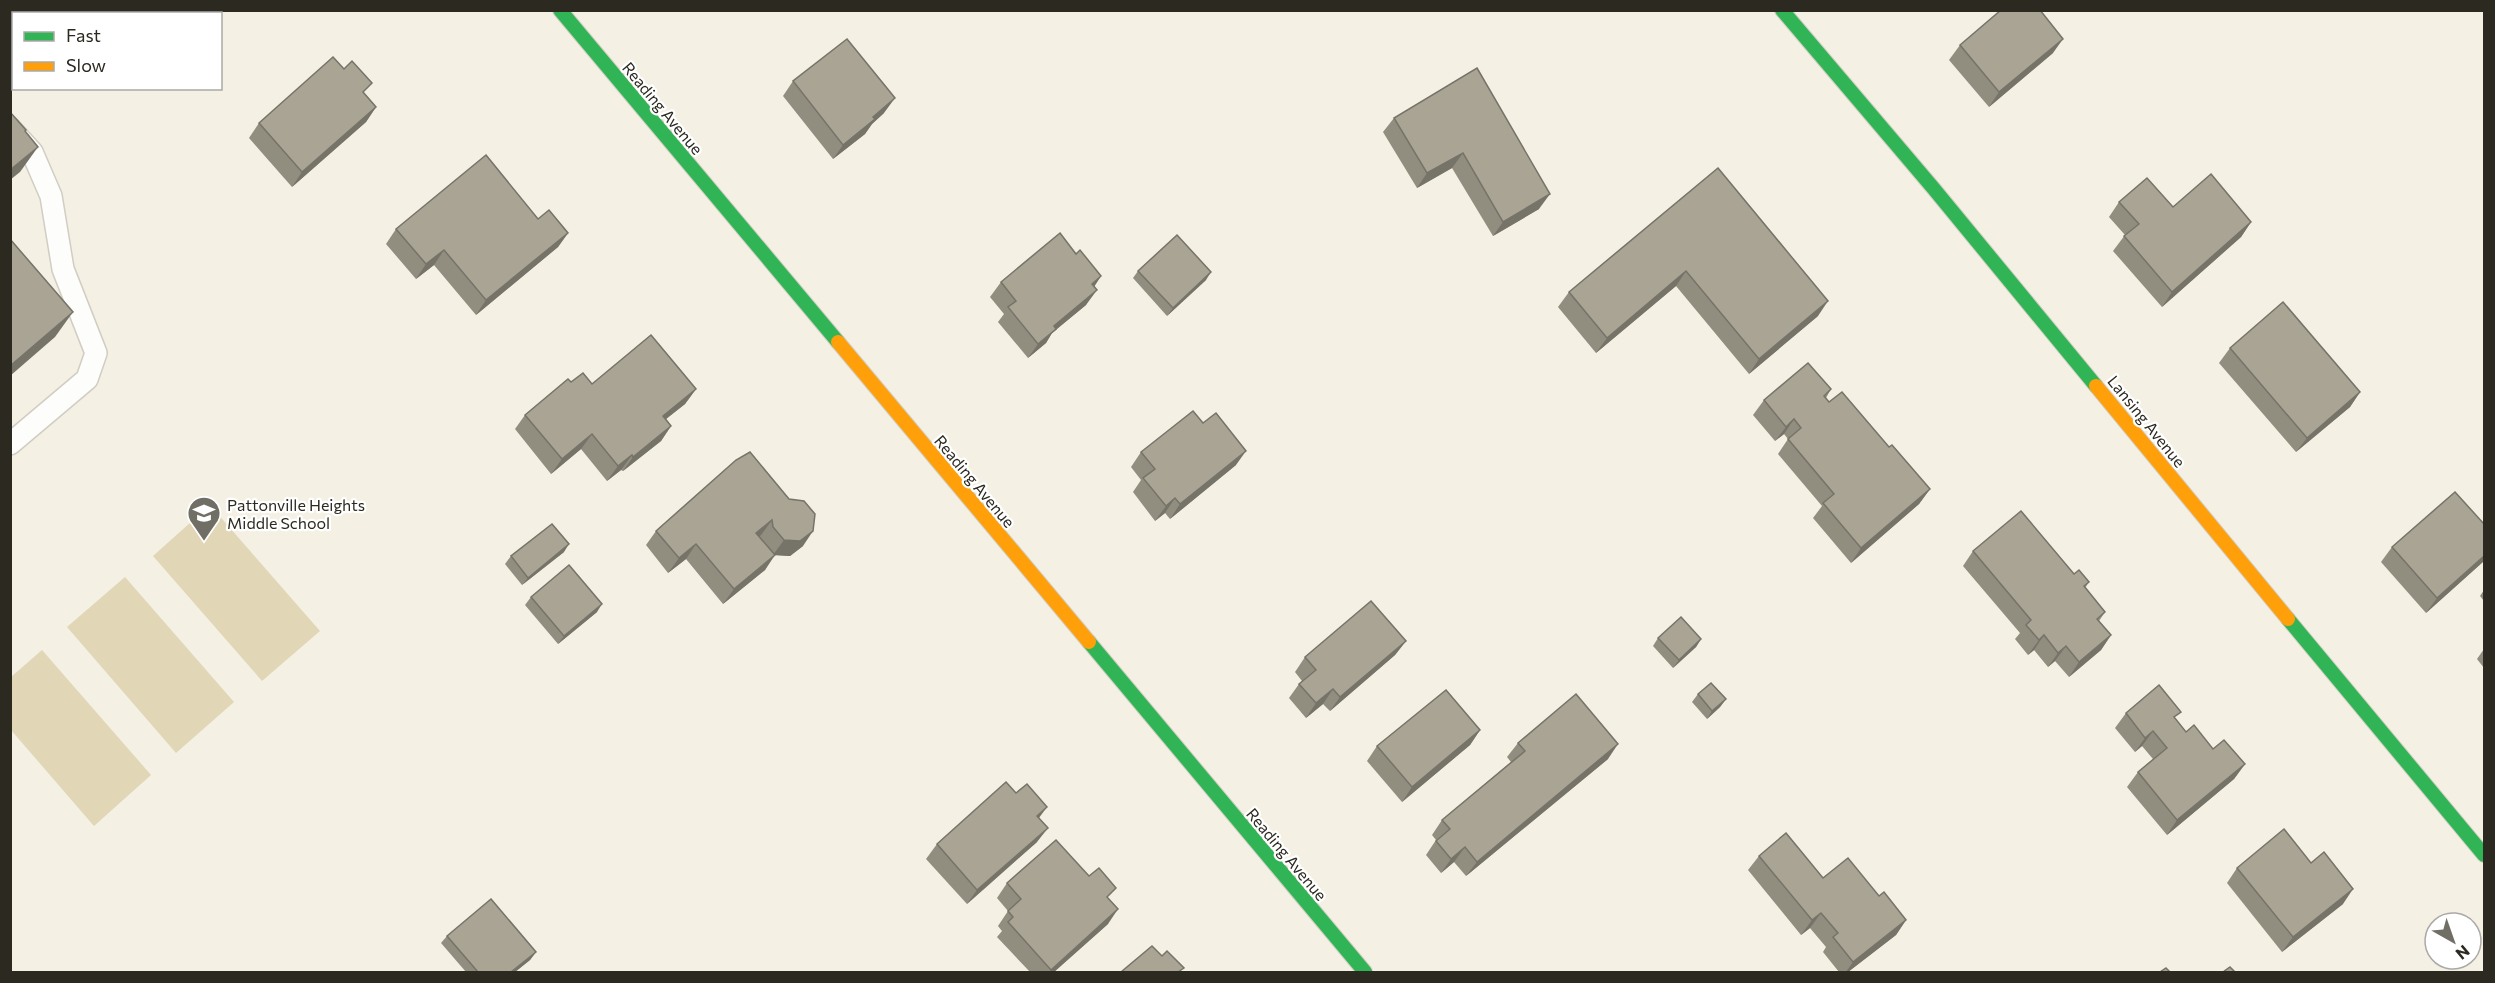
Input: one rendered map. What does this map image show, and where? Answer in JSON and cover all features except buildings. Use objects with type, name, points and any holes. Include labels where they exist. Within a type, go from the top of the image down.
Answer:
[{"type":"street","name":"Reading Avenue","points":[[560,10],[1365,972]]},
{"type":"street","name":"Lansing Avenue","points":[[1782,10],[1934,189],[2484,855]]},
{"type":"lane","points":[[10,128],[32,152],[51,196],[63,270],[96,353],[87,379],[10,444]]},
{"type":"shaded area","points":[[210,505],[320,631],[262,681],[153,556]]},
{"type":"shaded area","points":[[125,577],[234,702],[176,753],[67,627]]},
{"type":"shaded area","points":[[42,650],[151,775],[94,826],[11,730],[11,677]]},
{"type":"traffic: fast","points":[[560,10],[838,342]]},
{"type":"traffic: fast","points":[[1782,10],[1934,189],[2096,386]]},
{"type":"traffic: fast","points":[[2288,619],[2484,855]]},
{"type":"traffic: fast","points":[[1089,642],[1365,972]]},
{"type":"traffic: slow","points":[[838,342],[1089,642]]},
{"type":"traffic: slow","points":[[2096,386],[2288,619]]},
{"type":"place","name":"Pattonville Heights Middle School","points":[[204,542]]}]
